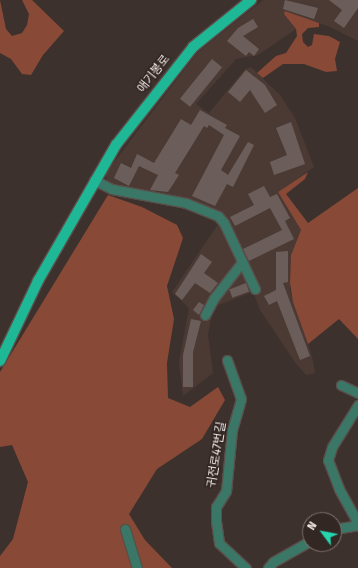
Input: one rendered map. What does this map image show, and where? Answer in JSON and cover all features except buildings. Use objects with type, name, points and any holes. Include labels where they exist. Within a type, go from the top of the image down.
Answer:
[{"type":"main road","name":"애기봉로","points":[[0,361],[38,281],[94,180],[116,145],[174,68],[212,29],[250,0]]},
{"type":"lane","points":[[94,180],[112,189],[186,203],[218,216],[255,289]]},
{"type":"lane","points":[[205,315],[214,298],[242,262]]},
{"type":"lane","name":"귀전로47번길","points":[[227,360],[242,399],[232,430],[226,491],[216,507],[217,532],[219,543],[246,568]]},
{"type":"lane","points":[[341,385],[358,393]]},
{"type":"lane","points":[[342,527],[358,524],[339,489],[328,460],[332,447],[358,405]]},
{"type":"lane","points":[[125,529],[137,568]]},
{"type":"lane","points":[[268,568],[273,562],[302,546]]},
{"type":"shaded area","points":[[0,0],[6,29],[12,36],[22,33],[27,25],[29,14],[22,0],[32,0],[64,31],[43,55],[31,75],[22,74],[11,59],[0,53]]},
{"type":"shaded area","points":[[263,0],[358,0],[358,41],[330,27],[285,11],[296,29],[258,55],[236,59],[196,104],[209,113],[245,69],[251,67],[280,95],[295,118],[314,167],[278,192],[301,230],[291,255],[290,291],[312,356],[315,373],[306,375],[294,361],[260,310],[253,292],[213,307],[208,335],[213,373],[183,396],[179,362],[189,308],[172,292],[219,223],[211,208],[204,205],[112,185],[108,183],[105,174],[197,53]]},
{"type":"shaded area","points":[[285,11],[319,23],[319,27],[308,28],[302,34],[303,42],[308,47],[312,45],[314,34],[329,36],[340,42],[335,59],[337,71],[326,72],[304,64],[283,64],[263,78],[257,73],[276,56],[286,53],[297,36],[296,29],[284,14]]},
{"type":"shaded area","points":[[308,172],[305,179],[286,194],[308,223],[358,188],[358,339],[339,319],[308,344],[293,302],[290,283],[291,255],[301,230],[278,192]]},
{"type":"shaded area","points":[[108,195],[142,207],[177,225],[183,238],[167,286],[174,319],[167,363],[168,398],[190,407],[218,387],[225,400],[202,439],[157,469],[129,514],[145,540],[172,568],[0,568],[0,556],[13,539],[28,482],[12,445],[0,447],[0,372]]}]
